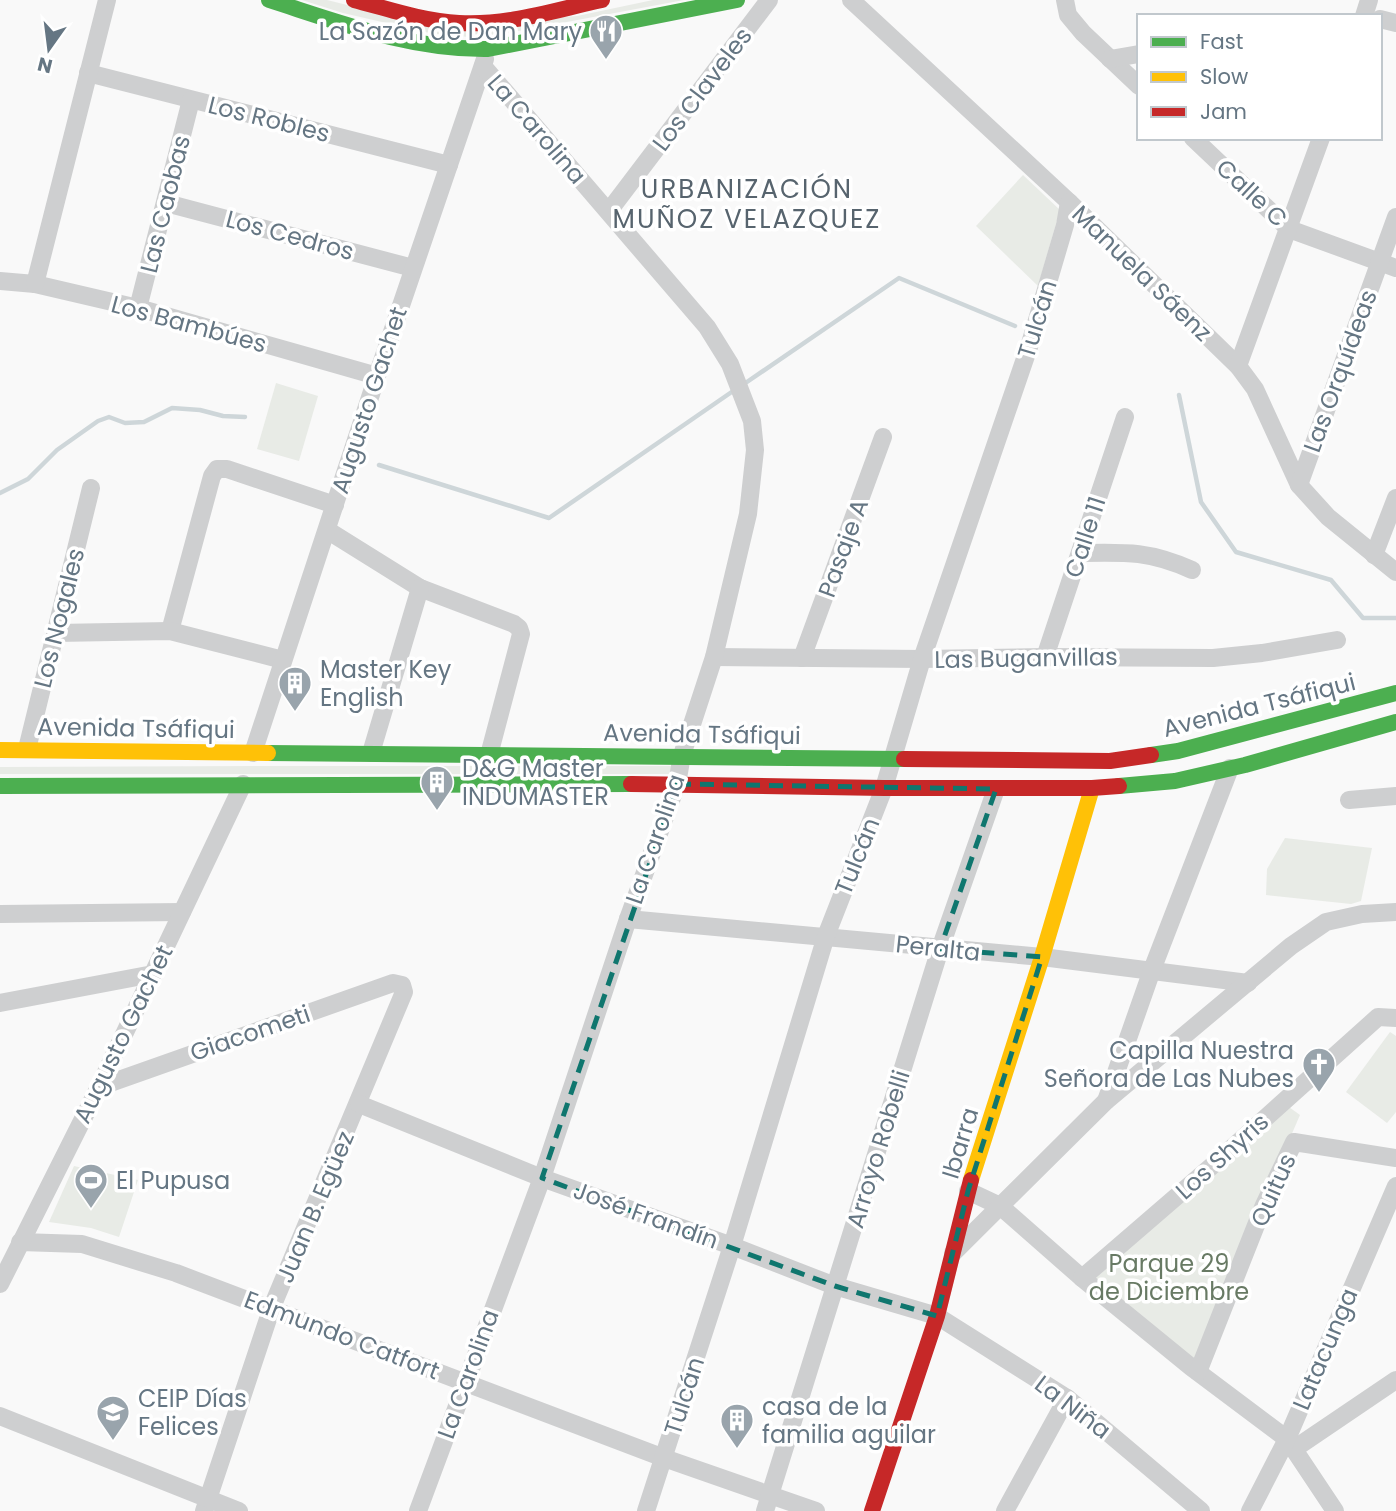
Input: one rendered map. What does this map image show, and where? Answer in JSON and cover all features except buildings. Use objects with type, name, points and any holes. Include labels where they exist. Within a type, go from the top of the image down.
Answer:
[{"type":"main road","points":[[269,0],[379,34],[486,58],[737,0]]},
{"type":"main road","points":[[354,0],[429,19],[460,23],[489,22],[602,0]]},
{"type":"main road","name":"Avenida Tsáfiqui","points":[[0,750],[1110,761],[1178,751],[1396,693]]},
{"type":"main road","name":"Avenida Tsáfiqui","points":[[0,786],[677,784],[1091,788],[1175,781],[1396,722]]},
{"type":"main road","name":"Ibarra","points":[[872,1511],[937,1316],[968,1191],[1042,957],[1091,788]]},
{"type":"street","points":[[35,284],[107,0]]},
{"type":"street","name":"Los Claveles","points":[[609,211],[769,0]]},
{"type":"street","name":"Manuela Sáenz","points":[[851,0],[1069,202],[1238,366],[1255,389],[1299,485],[1328,517],[1396,572]]},
{"type":"street","points":[[1065,0],[1068,15],[1083,33],[1137,84]]},
{"type":"street","points":[[1110,59],[1137,54]]},
{"type":"street","name":"Augusto Gachet","points":[[253,753],[413,268],[486,58]]},
{"type":"street","name":"La Carolina","points":[[418,1511],[464,1381],[542,1178],[628,919],[677,784],[682,755],[714,657],[748,514],[755,450],[752,421],[730,364],[707,327],[486,58]]},
{"type":"street","name":"Los Robles","points":[[88,73],[449,165]]},
{"type":"street","name":"Las Caobas","points":[[138,309],[191,100]]},
{"type":"street","name":"Calle C","points":[[1195,140],[1289,229],[1388,265]]},
{"type":"street","points":[[1238,366],[1320,140]]},
{"type":"street","name":"Tulcán","points":[[646,1511],[732,1246],[826,936],[884,788],[922,659],[1029,347],[1065,225],[1069,202]]},
{"type":"street","name":"Los Cedros","points":[[166,203],[413,268]]},
{"type":"street","name":"Las Orquídeas","points":[[1299,485],[1388,265],[1396,217]]},
{"type":"street","name":"Los Bambúes","points":[[0,281],[35,284],[138,309],[377,376]]},
{"type":"street","name":"Calle 11","points":[[1045,657],[1125,417]]},
{"type":"street","name":"Pasaje A","points":[[802,658],[883,437]]},
{"type":"street","points":[[170,631],[212,476],[217,469],[227,468],[335,505]]},
{"type":"street","name":"Los Nogales","points":[[27,749],[91,488]]},
{"type":"street","points":[[1374,555],[1396,498]]},
{"type":"street","points":[[327,530],[420,588],[514,624],[521,634],[489,755]]},
{"type":"street","points":[[1081,553],[1132,552],[1166,558],[1192,569]]},
{"type":"street","points":[[371,753],[420,588]]},
{"type":"street","points":[[56,633],[170,631],[283,660]]},
{"type":"street","name":"Las Buganvillas","points":[[714,657],[1213,657],[1262,653],[1337,640]]},
{"type":"street","points":[[1106,1101],[1152,970],[1230,768]]},
{"type":"street","name":"Augusto Gachet","points":[[0,1283],[99,1087],[243,784]]},
{"type":"street","name":"Arroyo Robelli","points":[[767,1504],[940,949],[996,789]]},
{"type":"street","points":[[1349,800],[1396,796]]},
{"type":"street","points":[[0,914],[182,912]]},
{"type":"street","points":[[953,1253],[1106,1101],[1291,946],[1326,922],[1362,914],[1396,912]]},
{"type":"street","name":"Peralta","points":[[628,919],[1042,957],[1248,983]]},
{"type":"street","points":[[0,1003],[153,974]]},
{"type":"street","name":"Giacometi","points":[[99,1087],[393,983],[402,985]]},
{"type":"street","name":"Juan B. Egüez","points":[[206,1506],[272,1307],[359,1104],[404,992],[402,985]]},
{"type":"street","name":"Los Shyris","points":[[1082,1278],[1378,1017],[1396,1018]]},
{"type":"street","name":"José Frandín","points":[[359,1104],[542,1178],[835,1286],[937,1316]]},
{"type":"street","name":"Quitus","points":[[1198,1372],[1265,1205],[1294,1142],[1396,1158]]},
{"type":"street","name":"Latacunga","points":[[1250,1511],[1290,1444],[1396,1186]]},
{"type":"street","points":[[968,1191],[1000,1206],[1082,1278],[1290,1444],[1335,1511]]},
{"type":"street","name":"Edmundo Catfort","points":[[20,1242],[82,1244],[176,1273],[272,1307],[664,1458],[767,1504],[816,1511]]},
{"type":"street","name":"La Niña","points":[[937,1316],[1067,1398],[1201,1511]]},
{"type":"street","points":[[1290,1444],[1396,1380]]},
{"type":"street","points":[[1005,1511],[1067,1398]]},
{"type":"street","points":[[0,1416],[206,1506],[239,1511]]},
{"type":"highlighted area","points":[[677,784],[996,789],[940,949],[1042,957],[968,1191],[937,1316],[835,1286],[542,1178]]},
{"type":"green space","points":[[302,0],[327,0],[436,27],[577,16],[653,0],[684,0],[481,38],[434,34],[343,13]]},
{"type":"green space","points":[[1023,175],[1060,210],[1038,286],[976,226]]},
{"type":"green space","points":[[276,383],[318,396],[299,461],[257,449]]},
{"type":"green space","points":[[672,766],[672,774],[0,774],[0,767]]},
{"type":"green space","points":[[1285,838],[1372,848],[1361,901],[1351,904],[1266,895],[1267,869]]},
{"type":"green space","points":[[1390,1032],[1396,1036],[1396,1112],[1387,1123],[1346,1092]]},
{"type":"green space","name":"Parque 29 de Diciembre","points":[[1282,1102],[1300,1115],[1191,1367],[1082,1278]]},
{"type":"green space","name":"El Pupusa","points":[[74,1166],[138,1180],[119,1237],[91,1228],[49,1222]]},
{"type":"waterway","points":[[744,384],[899,278],[1015,326]]},
{"type":"waterway","points":[[379,465],[549,518],[736,389]]},
{"type":"waterway","points":[[1179,395],[1201,502],[1236,552],[1331,580],[1363,618],[1396,618]]},
{"type":"waterway","points":[[0,493],[28,479],[57,450],[98,421],[109,417],[125,423],[144,422],[172,408],[245,417]]},
{"type":"traffic: fast","points":[[269,0],[377,34],[431,45],[488,49],[737,0]]},
{"type":"traffic: fast","points":[[1151,755],[1178,751],[1396,693]]},
{"type":"traffic: fast","points":[[1119,786],[1175,781],[1245,765],[1396,722]]},
{"type":"traffic: fast","points":[[268,753],[904,759]]},
{"type":"traffic: fast","points":[[0,786],[631,784]]},
{"type":"traffic: slow","points":[[0,750],[268,753]]},
{"type":"traffic: slow","points":[[971,1180],[1092,788]]},
{"type":"traffic: jam","points":[[354,0],[432,20],[459,23],[495,22],[602,0]]},
{"type":"traffic: jam","points":[[904,759],[1110,761],[1151,755]]},
{"type":"traffic: jam","points":[[631,784],[884,788],[1119,786]]},
{"type":"traffic: jam","points":[[872,1511],[937,1316],[971,1180]]},
{"type":"place","name":"La Sazón de Dan Mary","points":[[606,61]]},
{"type":"place","name":"Master Key English","points":[[295,713]]},
{"type":"place","name":"D&G Master INDUMASTER","points":[[437,812]]},
{"type":"place","name":"Capilla Nuestra Señora de Las Nubes","points":[[1319,1094]]},
{"type":"place","name":"El Pupusa","points":[[91,1210]]},
{"type":"place","name":"CEIP Días Felices","points":[[113,1442]]},
{"type":"place","name":"casa de la familia aguilar","points":[[737,1450]]},
{"type":"district","name":"URBANIZACIÓN MUÑOZ VELAZQUEZ","points":[[747,204]]}]
